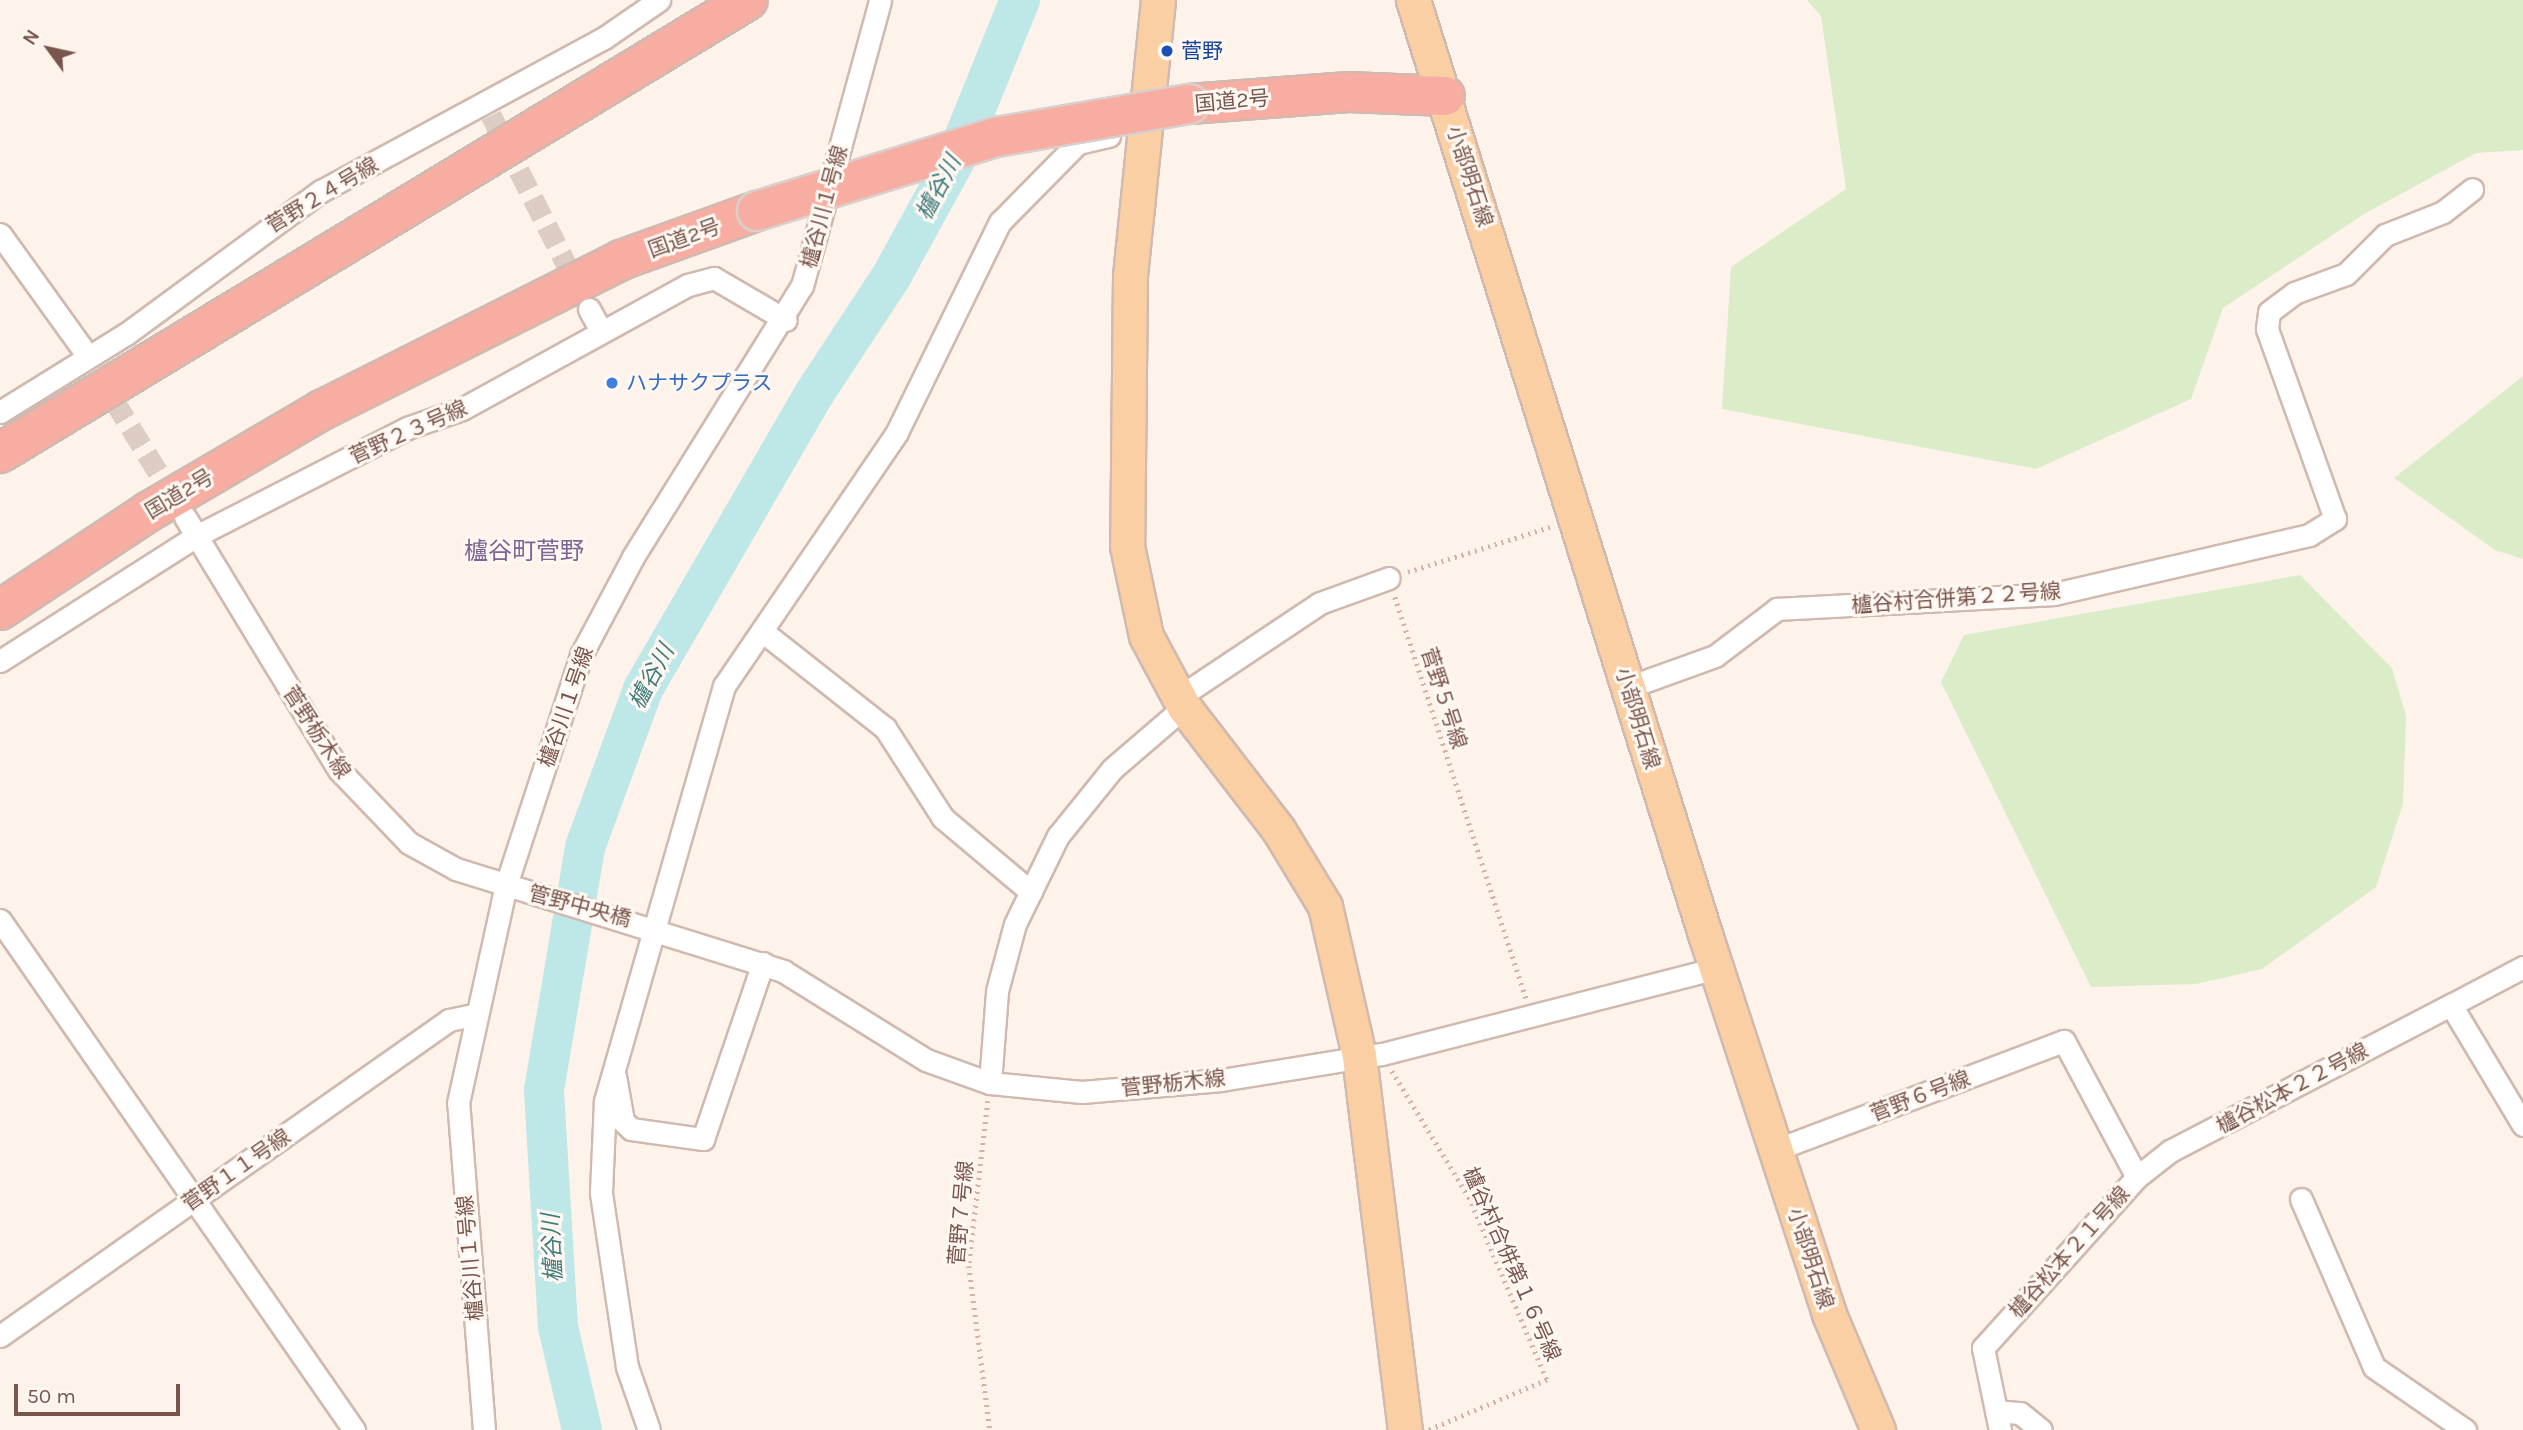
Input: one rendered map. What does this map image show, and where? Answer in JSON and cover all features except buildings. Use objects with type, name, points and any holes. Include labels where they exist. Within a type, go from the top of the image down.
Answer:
[{"type":"highway","points":[[0,453],[748,0]]},
{"type":"highway","name":"国道2号","points":[[0,610],[148,512],[323,410],[621,260],[757,211],[996,137],[1189,104],[1349,92],[1445,96]]},
{"type":"main road","points":[[1158,0],[1130,276],[1127,546],[1146,636],[1181,702],[1278,828],[1325,906],[1371,1055],[1405,1430]]},
{"type":"main road","name":"小部明石線","points":[[1413,0],[1775,1150],[1829,1314],[1878,1430]]},
{"type":"street","name":"菅野２４号線","points":[[0,412],[126,334],[321,191],[489,108],[659,0]]},
{"type":"street","name":"櫨谷川１号線","points":[[484,1430],[458,1103],[506,885],[581,655],[633,557],[786,320],[802,286],[880,0]]},
{"type":"street","points":[[649,1430],[628,1367],[601,1192],[605,1101],[724,686],[897,432],[1000,222],[1078,143],[1145,129]]},
{"type":"street","name":"櫨谷村合併第２２号線","points":[[1629,687],[1715,656],[1777,609],[2054,594],[2309,535],[2335,519],[2267,329],[2269,312],[2294,293],[2346,274],[2385,234],[2443,212],[2472,189]]},
{"type":"street","points":[[0,234],[82,348]]},
{"type":"street","name":"菅野２３号線","points":[[0,661],[196,536],[407,428],[462,409],[688,285],[714,278],[786,320]]},
{"type":"street","points":[[589,309],[602,332]]},
{"type":"street","name":"菅野栃木線","points":[[185,517],[338,770],[373,812],[456,869],[506,885]]},
{"type":"street","points":[[990,1083],[997,991],[1031,892],[1058,836],[1112,769],[1181,702],[1320,603],[1389,578]]},
{"type":"street","points":[[762,631],[885,728],[943,818],[1031,892]]},
{"type":"street","name":"管野中央橋","points":[[506,885],[654,926]]},
{"type":"street","points":[[0,920],[354,1430]]},
{"type":"street","name":"菅野栃木線","points":[[654,926],[763,963],[926,1060],[990,1083],[1082,1092],[1221,1080],[1371,1055],[1716,968]]},
{"type":"street","points":[[614,1070],[623,1121],[631,1129],[703,1139],[763,963]]},
{"type":"street","name":"櫨谷松本２２号線","points":[[2137,1177],[2171,1151],[2523,967]]},
{"type":"street","points":[[2451,1005],[2523,1125]]},
{"type":"street","name":"菅野１１号線","points":[[0,1336],[449,1020],[477,1014]]},
{"type":"street","name":"菅野６号線","points":[[1775,1150],[2064,1041]]},
{"type":"street","name":"櫨谷松本２１号線","points":[[1998,1420],[1983,1348],[2137,1177],[2064,1041]]},
{"type":"street","points":[[2301,1199],[2374,1367],[2465,1430]]},
{"type":"street","points":[[1998,1420],[2020,1413],[2042,1430]]},
{"type":"path","points":[[1389,578],[1578,518]]},
{"type":"path","name":"菅野５号線","points":[[1389,578],[1531,1015]]},
{"type":"path","name":"櫨谷村合併第１６号線","points":[[1371,1055],[1469,1197],[1547,1380],[1429,1430]]},
{"type":"path","name":"菅野７号線","points":[[990,1083],[969,1266],[990,1430]]},
{"type":"green space","points":[[1807,0],[2523,0],[2523,150],[2476,153],[2364,214],[2223,308],[2191,399],[2036,469],[1722,409],[1731,267],[1846,189],[1821,16]]},
{"type":"green space","points":[[2523,376],[2523,559],[2495,550],[2394,478]]},
{"type":"green space","points":[[2300,575],[2392,668],[2406,716],[2403,804],[2376,887],[2262,969],[2196,984],[2091,987],[1941,682],[1964,635]]},
{"type":"waterway","name":"櫨谷川","points":[[582,1430],[558,1327],[544,1090],[585,847],[643,689],[814,394],[891,277],[955,160],[1020,0]]},
{"type":"tunnel","points":[[491,115],[580,291]]},
{"type":"tunnel","points":[[82,348],[177,503]]},
{"type":"place","name":"菅野","points":[[1167,51]]},
{"type":"place","name":"ハナサクプラス","points":[[612,383]]},
{"type":"district","name":"櫨谷町菅野","points":[[524,552]]}]
